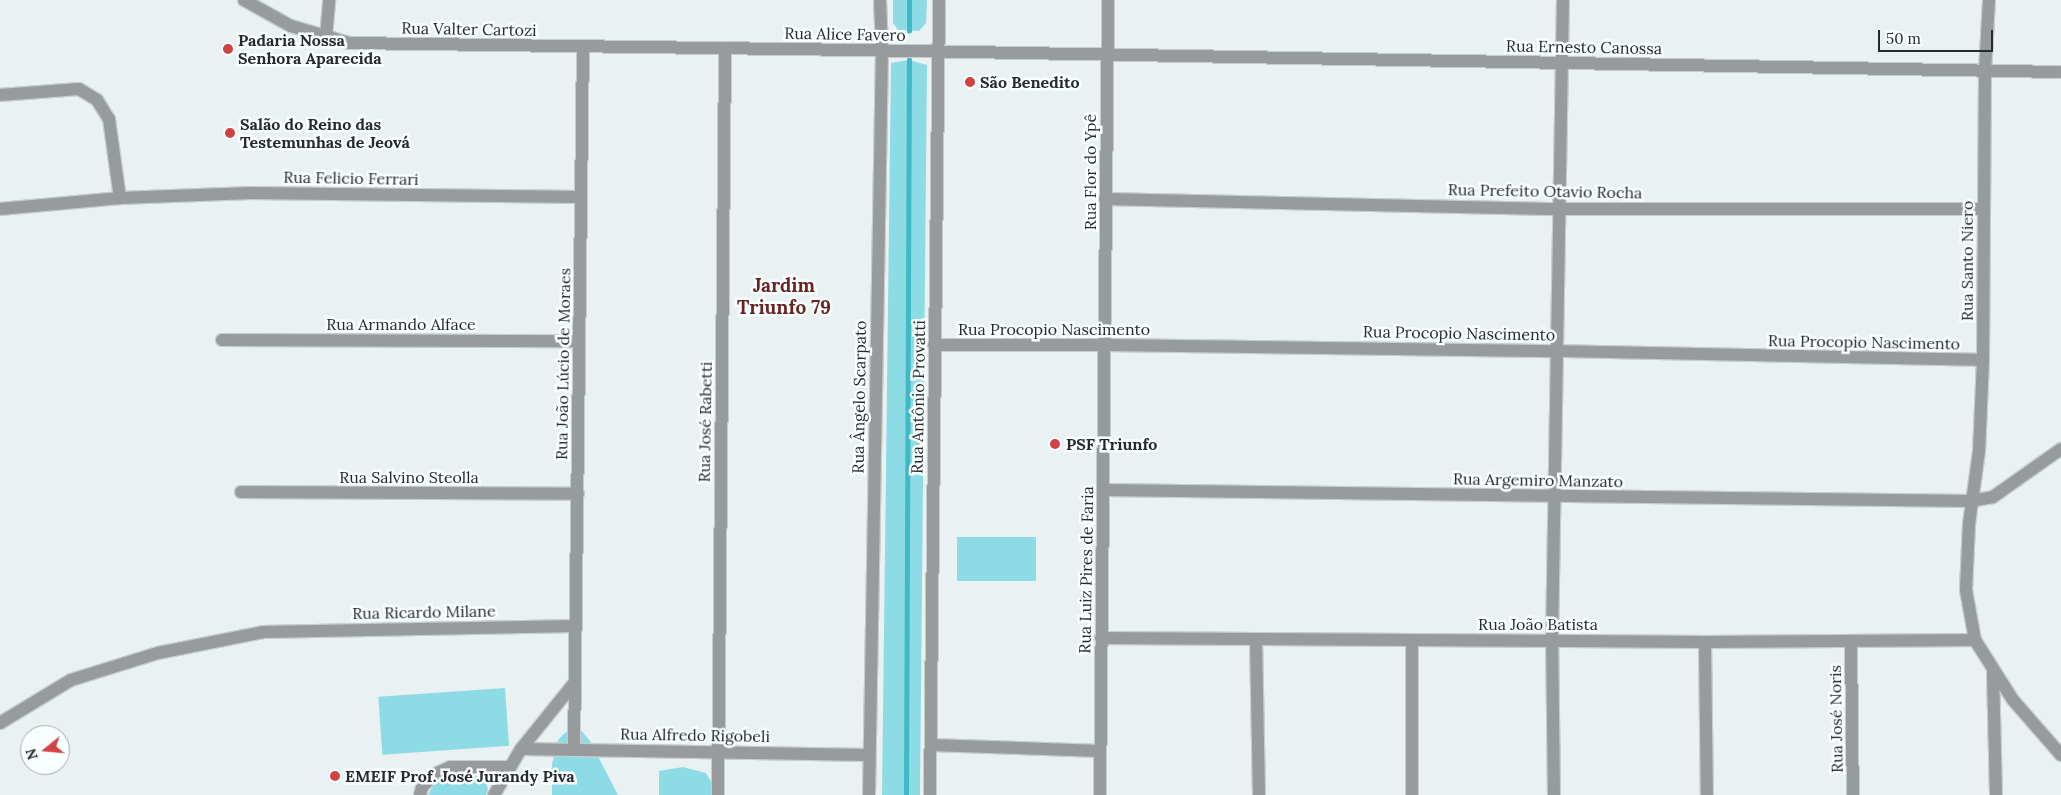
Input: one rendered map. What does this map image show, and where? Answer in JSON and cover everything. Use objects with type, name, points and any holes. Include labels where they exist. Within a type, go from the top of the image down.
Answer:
[{"type":"street","name":"Rua Valter Cartozi","points":[[244,0],[291,26],[349,43],[583,47]]},
{"type":"street","points":[[326,37],[329,0]]},
{"type":"street","name":"Rua Ângelo Scarpato","points":[[869,795],[882,50],[880,0]]},
{"type":"street","name":"Rua Antônio Provatti","points":[[930,795],[934,345],[940,0]]},
{"type":"street","name":"Rua Flor do Ypê","points":[[1106,345],[1105,199],[1108,0]]},
{"type":"street","points":[[1554,795],[1552,640],[1556,497],[1563,0]]},
{"type":"street","name":"Rua Santo Niero","points":[[1989,0],[1985,70],[1983,360],[1979,451],[1971,500],[1966,590],[1975,640],[1993,672],[2013,700],[2061,756]]},
{"type":"street","name":"Rua Alice Favero","points":[[583,47],[882,50],[1107,55]]},
{"type":"street","name":"Rua João Lúcio de Moraes","points":[[574,750],[583,47]]},
{"type":"street","name":"Rua José Rabetti","points":[[718,795],[725,49]]},
{"type":"street","name":"Rua Ernesto Canossa","points":[[1107,55],[2061,72]]},
{"type":"street","points":[[0,96],[79,89],[97,100],[109,119],[120,198]]},
{"type":"street","name":"Rua Felicio Ferrari","points":[[0,209],[120,198],[252,193],[581,197]]},
{"type":"street","name":"Rua Prefeito Otavio Rocha","points":[[1105,199],[1560,208],[1984,210]]},
{"type":"street","name":"Rua Armando Alface","points":[[222,340],[579,340]]},
{"type":"street","name":"Rua Procopio Nascimento","points":[[934,345],[1106,345],[1557,351],[1983,360]]},
{"type":"street","name":"Rua Luiz Pires de Faria","points":[[1100,795],[1106,345]]},
{"type":"street","name":"Rua Argemiro Manzato","points":[[1104,490],[1556,497],[1971,500],[1993,496],[2061,449]]},
{"type":"street","name":"Rua Salvino Steolla","points":[[241,492],[578,494]]},
{"type":"street","name":"Rua Ricardo Milane","points":[[0,723],[71,680],[158,653],[272,631],[576,626]]},
{"type":"street","name":"Rua João Batista","points":[[1101,638],[1705,642],[1975,640]]},
{"type":"street","points":[[1256,639],[1259,795]]},
{"type":"street","points":[[1412,640],[1412,795]]},
{"type":"street","points":[[1705,642],[1707,795]]},
{"type":"street","name":"Rua José Noris","points":[[1851,642],[1854,795]]},
{"type":"street","points":[[1993,672],[1996,795]]},
{"type":"street","points":[[494,795],[521,749],[575,682]]},
{"type":"street","points":[[931,745],[1100,751]]},
{"type":"street","name":"Rua Alfredo Rigobeli","points":[[521,749],[869,755]]},
{"type":"street","points":[[420,795],[422,787],[435,774],[451,767],[510,767]]},
{"type":"shaded area","points":[[893,0],[927,0],[926,23],[919,31],[898,30],[893,23]]},
{"type":"shaded area","points":[[909,60],[927,65],[920,795],[882,795],[891,63]]},
{"type":"shaded area","points":[[957,537],[1036,537],[1036,581],[957,581]]},
{"type":"shaded area","points":[[505,688],[509,746],[382,755],[378,697]]},
{"type":"shaded area","points":[[575,723],[590,741],[618,795],[552,795],[552,764],[558,740]]},
{"type":"shaded area","points":[[683,767],[706,773],[719,795],[659,795],[659,771]]},
{"type":"shaded area","points":[[480,776],[488,789],[486,795],[428,795],[434,784],[444,778]]},
{"type":"waterway","points":[[909,0],[909,31]]},
{"type":"waterway","points":[[906,795],[909,60]]},
{"type":"place","name":"Padaria Nossa Senhora Aparecida","points":[[228,49]]},
{"type":"place","name":"São Benedito","points":[[970,82]]},
{"type":"place","name":"Salão do Reino das Testemunhas de Jeová","points":[[230,133]]},
{"type":"place","name":"PSF Triunfo","points":[[1055,444]]},
{"type":"place","name":"EMEIF Prof. José Jurandy Piva","points":[[335,776]]},
{"type":"district","name":"Jardim Triunfo 79","points":[[784,297]]}]
